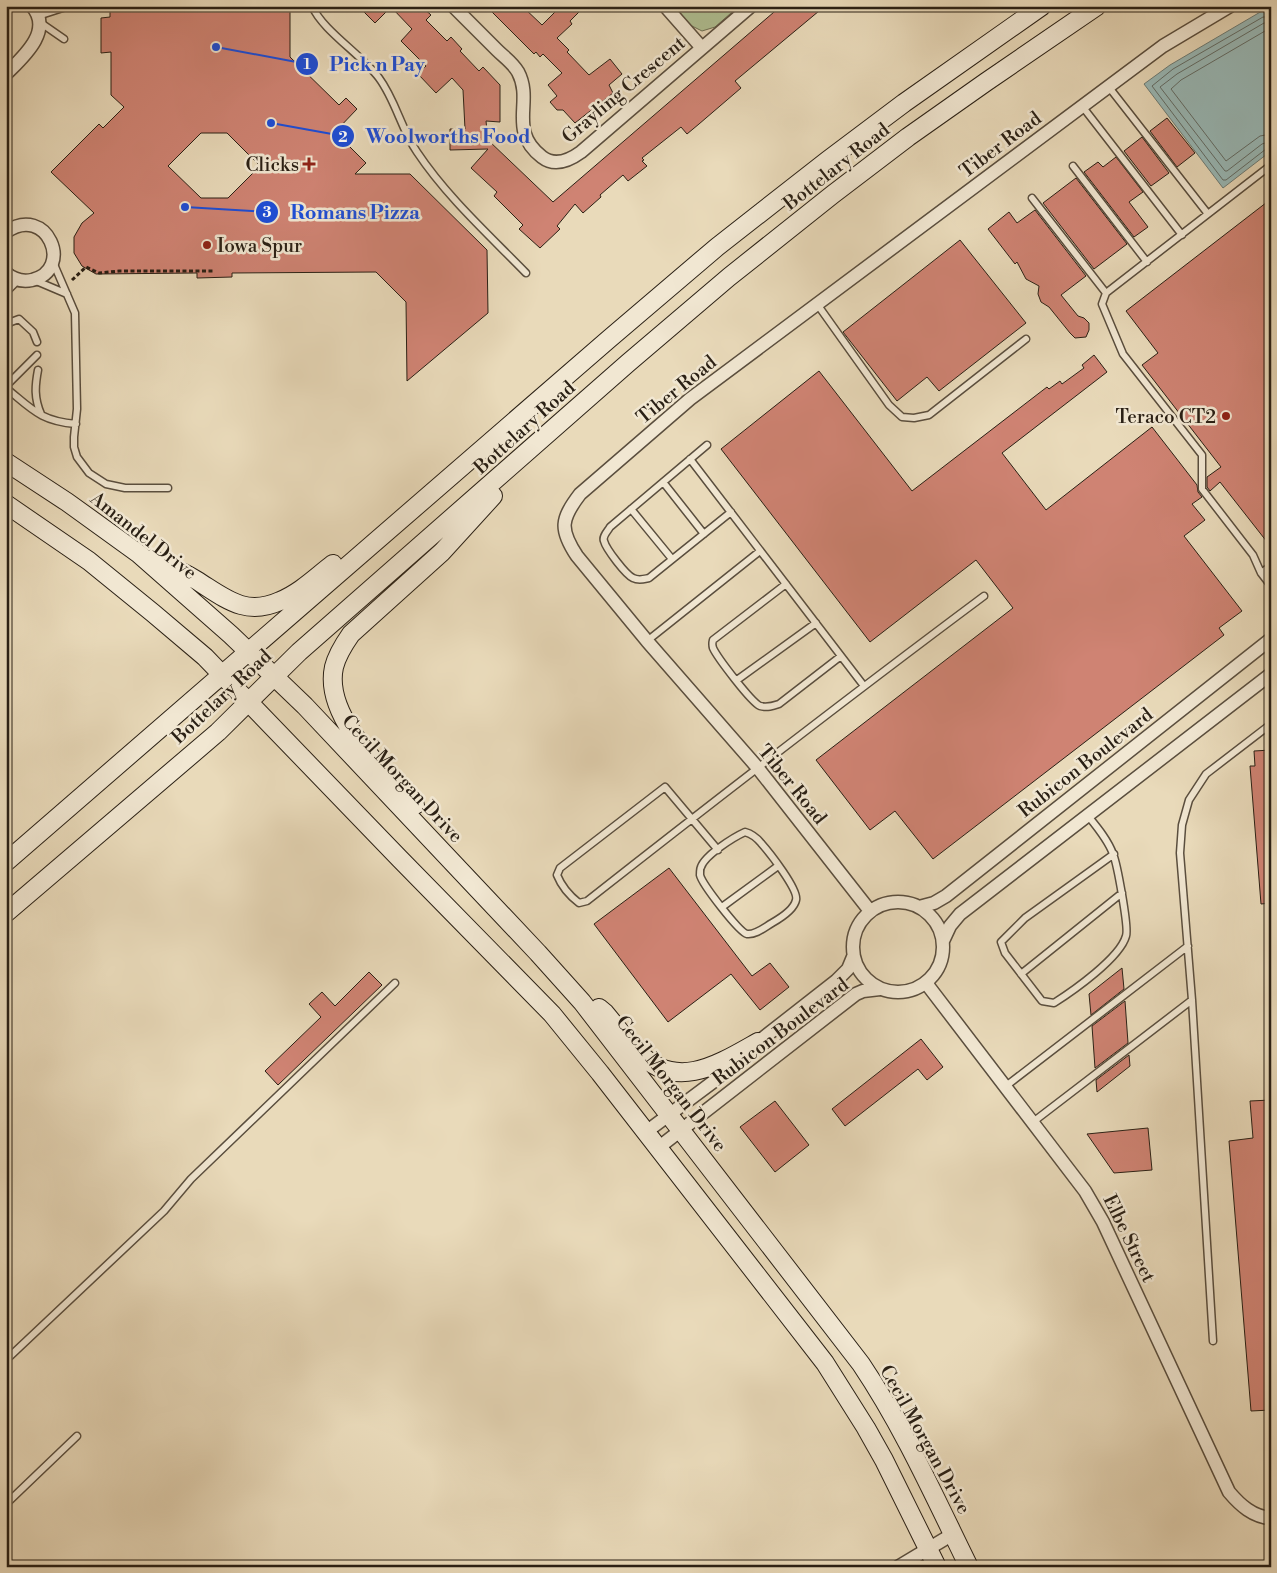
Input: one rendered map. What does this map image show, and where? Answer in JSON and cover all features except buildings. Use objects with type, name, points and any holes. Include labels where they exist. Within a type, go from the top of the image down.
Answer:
[{"type":"main road","name":"Bottelary Road","points":[[6,862],[617,333],[772,203],[904,103],[1042,6]]},
{"type":"main road","name":"Bottelary Road","points":[[6,913],[218,732],[299,652],[679,320],[832,195],[986,82],[1097,6]]},
{"type":"main road","points":[[507,920],[478,877],[350,731],[338,705],[333,685],[333,669],[344,643],[351,634],[442,552],[551,433]]},
{"type":"main road","name":"Amandel Drive","points":[[6,462],[60,497],[139,554],[274,676]]},
{"type":"main road","points":[[6,504],[96,567],[173,629],[222,674],[406,866],[552,1014],[646,1132],[824,1363],[866,1428],[884,1460],[937,1567]]},
{"type":"main road","points":[[139,554],[167,565],[194,579],[225,599],[244,607],[264,606],[280,601],[296,592],[364,541],[417,506]]},
{"type":"main road","name":"Cecil Morgan Drive","points":[[274,676],[305,706],[561,977],[670,1114],[879,1391],[912,1450],[969,1567]]},
{"type":"main road","points":[[561,977],[605,1013],[639,1053],[662,1068],[676,1073],[704,1069],[758,1042]]},
{"type":"street","name":"Grayling Crescent","points":[[453,6],[516,69],[522,85],[523,128],[530,147],[544,159],[558,163],[573,157],[751,6]]},
{"type":"street","points":[[665,6],[702,48]]},
{"type":"street","name":"Tiber Road","points":[[870,911],[757,767],[646,642],[576,556],[567,541],[564,524],[568,509],[580,494],[690,399],[1108,86],[1163,46],[1230,6]]},
{"type":"street","points":[[6,74],[35,44],[37,37],[36,14]]},
{"type":"street","points":[[9,227],[24,225],[41,229],[48,235],[54,252],[53,261],[49,269],[42,276],[34,280],[9,280]]},
{"type":"street","name":"Rubicon Boulevard","points":[[920,906],[940,900],[1271,639]]},
{"type":"street","points":[[943,941],[950,926],[960,914],[1271,674]]},
{"type":"street","points":[[892,902],[906,902],[920,906],[931,915],[939,927],[943,941],[942,957],[936,972],[926,983],[911,991],[896,993],[880,989],[866,981],[858,970],[853,957],[852,939],[857,926],[870,911],[878,906],[892,902]]},
{"type":"street","name":"Rubicon Boulevard","points":[[646,1132],[741,1061],[758,1042],[840,978],[848,969],[853,957]]},
{"type":"street","name":"Elbe Street","points":[[926,983],[1076,1177],[1094,1205],[1230,1492],[1249,1511],[1265,1518],[1271,1518]]},
{"type":"street","name":"Rubicon Boulevard","points":[[658,1148],[856,994],[862,991],[880,989]]},
{"type":"street","points":[[898,1567],[953,1534]]},
{"type":"lane","points":[[36,14],[69,6]]},
{"type":"lane","points":[[312,6],[321,21],[364,61],[378,77],[390,94],[403,128],[415,150],[440,184],[526,273]]},
{"type":"lane","points":[[36,14],[64,39]]},
{"type":"lane","points":[[1108,86],[1208,214]]},
{"type":"lane","points":[[1082,106],[1182,235]]},
{"type":"lane","points":[[1271,164],[1106,293],[1102,304],[1123,354],[1202,455],[1202,489],[1253,555],[1271,586]]},
{"type":"lane","points":[[1073,166],[1147,262]]},
{"type":"lane","points":[[1032,198],[1106,293]]},
{"type":"lane","points":[[53,261],[75,313],[77,409],[74,447],[77,457],[89,473],[98,480],[115,487],[168,488]]},
{"type":"lane","points":[[34,280],[67,294]]},
{"type":"lane","points":[[817,304],[889,405],[902,418],[929,415],[1026,339]]},
{"type":"lane","points":[[6,326],[19,319],[33,332],[37,342]]},
{"type":"lane","points":[[37,354],[6,387],[31,409],[42,415],[59,422],[76,424]]},
{"type":"lane","points":[[38,370],[35,396],[42,415]]},
{"type":"lane","points":[[707,445],[610,527],[604,536],[604,541],[609,551],[630,576],[640,580],[649,578],[731,512]]},
{"type":"lane","points":[[690,459],[864,686]]},
{"type":"lane","points":[[663,482],[704,534]]},
{"type":"lane","points":[[631,510],[672,559]]},
{"type":"lane","points":[[646,642],[760,550]]},
{"type":"lane","points":[[1262,573],[1271,566]]},
{"type":"lane","points":[[786,584],[713,640],[713,648],[716,653],[755,703],[762,707],[772,707],[779,704],[841,656]]},
{"type":"lane","points":[[718,850],[691,819],[665,787],[560,868],[558,874],[560,881],[574,899],[579,903],[587,902],[691,819],[757,767],[984,596]]},
{"type":"lane","points":[[737,680],[816,623]]},
{"type":"lane","points":[[1213,1341],[1192,1000],[1180,853],[1182,825],[1189,800],[1206,774],[1271,724]]},
{"type":"lane","points":[[1088,816],[1114,854],[1122,893],[1127,936],[1116,954],[1069,993],[1054,1003],[1042,1001],[1005,953],[1002,942],[1025,918],[1114,854]]},
{"type":"lane","points":[[745,832],[752,834],[794,888],[797,900],[778,920],[756,932],[747,934],[738,929],[704,884],[700,874],[701,867],[707,858],[718,850],[745,832]]},
{"type":"lane","points":[[722,907],[778,866]]},
{"type":"lane","points":[[1021,974],[1122,893]]},
{"type":"lane","points":[[1006,1086],[1188,946]]},
{"type":"lane","points":[[6,1360],[164,1211],[191,1178],[395,983]]},
{"type":"lane","points":[[1033,1122],[1192,1000]]},
{"type":"lane","points":[[6,1504],[77,1436]]},
{"type":"path","points":[[71,280],[86,267],[99,273],[119,271],[215,271]]},
{"type":"green space","points":[[674,6],[739,6],[715,27],[702,31],[690,25]]},
{"type":"water","points":[[1262,11],[1271,13],[1271,151],[1223,188],[1144,84],[1170,65]]},
{"type":"place","name":"Pick n Pay","points":[[216,47]]},
{"type":"place","name":"Woolworths Food","points":[[271,123]]},
{"type":"place","name":"Clicks","points":[[309,164]]},
{"type":"place","name":"Romans Pizza","points":[[185,207]]},
{"type":"place","name":"Iowa Spur","points":[[207,245]]},
{"type":"place","name":"Teraco CT2","points":[[1226,416]]}]
